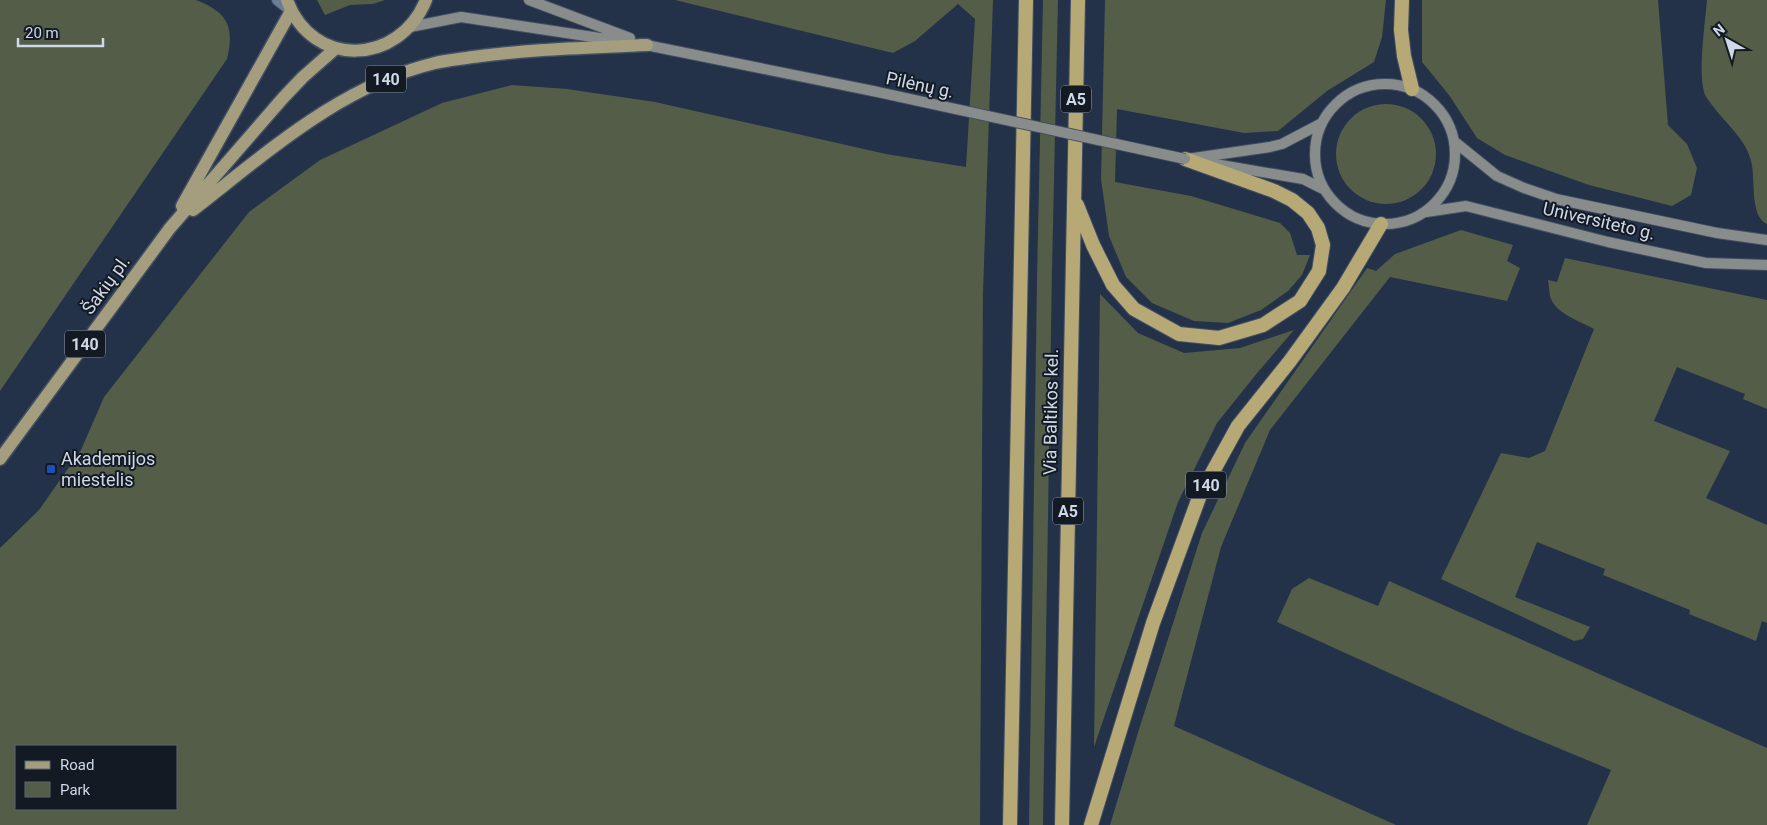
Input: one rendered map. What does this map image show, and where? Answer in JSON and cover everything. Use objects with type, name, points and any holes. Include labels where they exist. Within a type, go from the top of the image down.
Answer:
[{"type":"highway","name":"Via Baltikos kel.","points":[[1010,825],[1026,0]]},
{"type":"highway","name":"Via Baltikos kel.","points":[[1062,825],[1078,0]]},
{"type":"highway","points":[[1402,0],[1401,30],[1404,56],[1412,89]]},
{"type":"highway","name":"140","points":[[1074,197],[1093,245],[1113,284],[1134,310],[1179,334],[1219,338],[1263,325],[1300,301],[1319,271],[1323,245],[1318,228],[1308,213],[1292,200],[1274,191],[1185,159]]},
{"type":"highway","name":"140","points":[[1091,825],[1153,623],[1200,495],[1238,426],[1290,361],[1343,288],[1381,224]]},
{"type":"main road","points":[[289,6],[299,24],[322,43],[352,51],[384,46],[398,38],[421,13],[426,0]]},
{"type":"main road","name":"Pilėnų g.","points":[[530,0],[647,45]]},
{"type":"main road","name":"Šakių pl.","points":[[170,228],[289,6]]},
{"type":"main road","name":"Pilėnų g.","points":[[410,27],[461,17],[647,45],[873,91],[1185,159],[1302,179],[1325,190]]},
{"type":"main road","name":"140","points":[[170,228],[304,124],[335,105],[384,80],[435,63],[514,51],[647,45]]},
{"type":"main road","name":"Šakių pl.","points":[[0,459],[170,228],[283,98],[303,77],[336,48]]},
{"type":"main road","points":[[1392,84],[1412,89],[1428,98],[1440,110],[1449,125],[1454,142],[1455,162],[1450,182],[1440,199],[1425,212],[1404,222],[1381,224],[1359,219],[1340,208],[1325,190],[1316,168],[1316,145],[1322,123],[1334,106],[1351,93],[1364,88],[1392,84]]},
{"type":"main road","name":"Pilėnų g.","points":[[1185,159],[1270,148],[1282,144],[1322,123]]},
{"type":"main road","name":"Universiteto g.","points":[[1454,142],[1497,176],[1556,199],[1717,233],[1767,240]]},
{"type":"main road","name":"Universiteto g.","points":[[1425,212],[1466,206],[1608,242],[1706,263],[1767,265]]},
{"type":"street","points":[[277,0],[289,6]]},
{"type":"green space","points":[[0,0],[196,0],[222,15],[229,29],[230,38],[227,59],[0,391]]},
{"type":"green space","points":[[317,0],[385,0],[373,4],[350,5],[325,15]]},
{"type":"green space","points":[[675,0],[993,0],[983,293],[980,825],[0,825],[0,548],[39,510],[81,450],[104,397],[249,212],[320,160],[442,103],[512,85],[567,89],[655,102],[886,154],[966,167],[975,19],[958,4],[915,41],[893,53]]},
{"type":"green space","points":[[1043,0],[1058,0],[1043,825],[1029,825],[1037,279]]},
{"type":"green space","points":[[1105,0],[1386,0],[1382,37],[1374,62],[1327,91],[1278,131],[1244,133],[1117,109],[1115,182],[1191,196],[1280,223],[1290,233],[1297,255],[1310,255],[1302,275],[1288,291],[1261,310],[1228,323],[1194,321],[1152,303],[1126,277],[1109,236],[1101,179]]},
{"type":"green space","points":[[1422,0],[1658,0],[1668,125],[1687,144],[1697,168],[1691,195],[1672,206],[1589,185],[1505,155],[1477,138],[1449,95],[1422,62]]},
{"type":"green space","points":[[1707,0],[1767,0],[1767,224],[1761,220],[1755,205],[1751,161],[1745,146],[1704,92],[1702,60]]},
{"type":"green space","points":[[1386,104],[1405,108],[1421,119],[1432,135],[1436,154],[1432,173],[1421,189],[1405,200],[1386,204],[1367,200],[1351,189],[1340,173],[1336,154],[1340,135],[1351,119],[1367,108]]},
{"type":"green space","points":[[1461,230],[1513,245],[1507,261],[1520,268],[1507,301],[1390,277],[1270,430],[1221,547],[1174,726],[1396,825],[1110,825],[1202,533],[1245,443],[1367,268],[1376,271],[1395,254]]},
{"type":"green space","points":[[1565,258],[1767,300],[1767,409],[1743,399],[1745,394],[1677,367],[1654,421],[1730,451],[1706,498],[1767,525],[1767,623],[1762,621],[1756,641],[1689,614],[1690,610],[1603,575],[1605,569],[1537,542],[1515,597],[1590,627],[1583,639],[1574,641],[1441,579],[1501,453],[1529,458],[1545,451],[1594,329],[1562,312],[1557,308],[1550,296],[1548,280],[1557,282]]},
{"type":"green space","points":[[1100,294],[1138,333],[1184,353],[1240,348],[1294,330],[1217,423],[1178,502],[1094,747]]},
{"type":"green space","points":[[1309,578],[1378,606],[1389,581],[1767,748],[1767,825],[1587,825],[1611,770],[1515,730],[1277,622],[1292,589]]},
{"type":"place","name":"Akademijos miestelis","points":[[51,469]]}]
